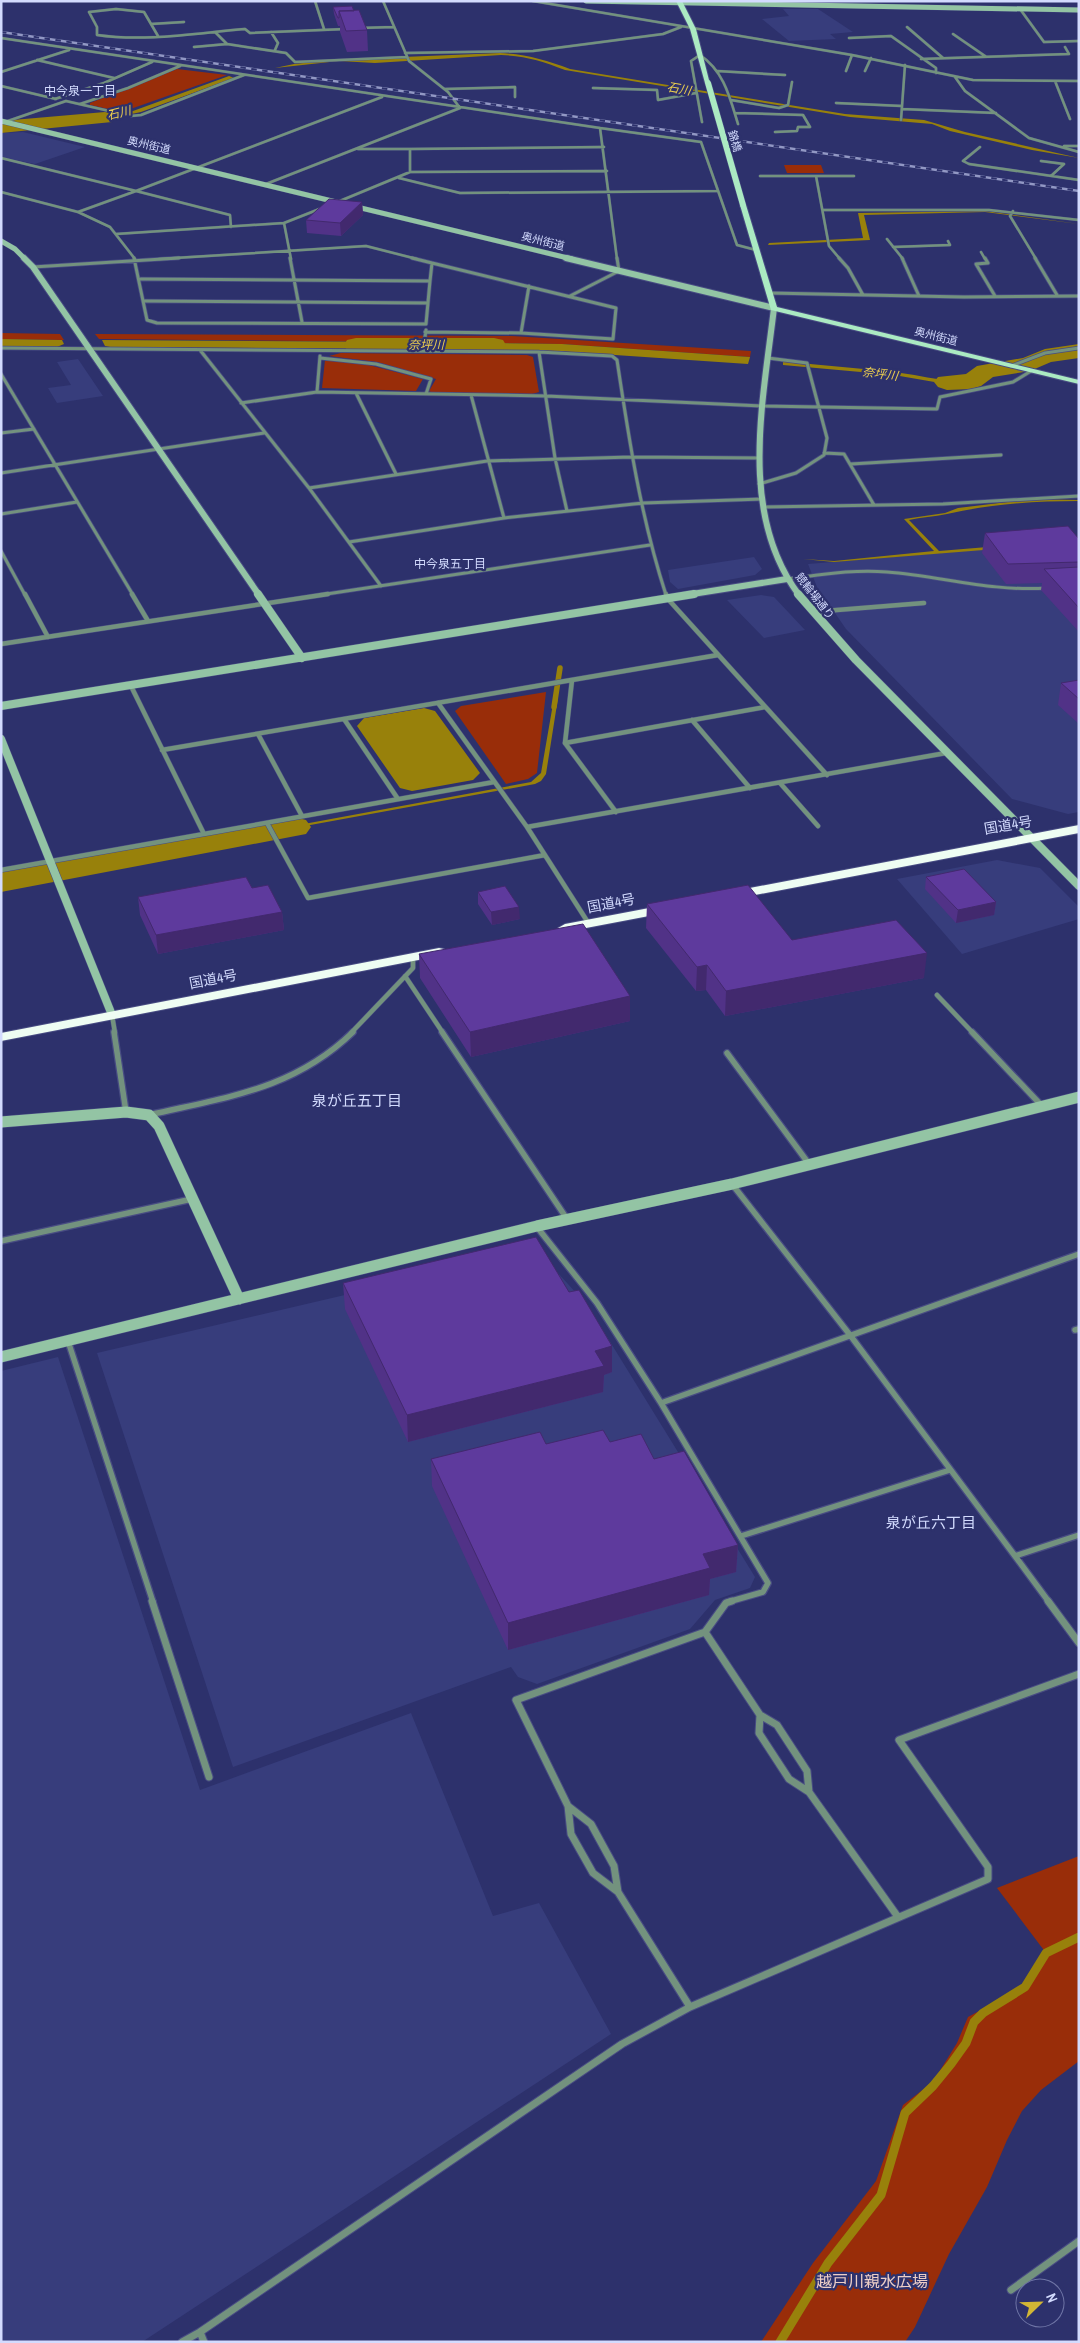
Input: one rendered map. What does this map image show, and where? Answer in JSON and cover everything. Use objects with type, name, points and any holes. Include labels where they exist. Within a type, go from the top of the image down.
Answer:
[{"type":"highway","name":"国道4号","points":[[724,897],[1079,829]]},
{"type":"highway","name":"国道4号","points":[[550,931],[676,907]]},
{"type":"highway","name":"国道4号","points":[[1,1037],[452,950]]},
{"type":"main road","points":[[680,2],[693,29],[700,55]]},
{"type":"main road","name":"錦橋","points":[[700,55],[743,205]]},
{"type":"main road","name":"競輪場通り","points":[[743,205],[774,308]]},
{"type":"main road","name":"奥州街道","points":[[774,308],[1079,382]]},
{"type":"street","points":[[315,1],[324,29]]},
{"type":"street","points":[[384,1],[407,57],[444,89],[460,108]]},
{"type":"street","points":[[534,1],[871,58],[973,80],[1079,81]]},
{"type":"street","points":[[586,1],[1079,10]]},
{"type":"street","points":[[99,11],[103,4]]},
{"type":"street","points":[[1020,9],[1044,42],[1079,41]]},
{"type":"street","points":[[158,36],[144,12],[137,10],[89,12],[97,27],[97,36],[107,37],[158,36],[244,29],[250,33],[394,27]]},
{"type":"street","points":[[152,24],[184,22]]},
{"type":"street","points":[[405,53],[533,51],[663,34],[682,27]]},
{"type":"street","points":[[907,28],[943,58]]},
{"type":"street","points":[[214,32],[227,44]]},
{"type":"street","points":[[271,32],[278,43],[275,50]]},
{"type":"street","points":[[953,34],[986,57]]},
{"type":"street","points":[[849,38],[892,36],[921,59],[936,68],[936,73]]},
{"type":"street","points":[[1,38],[384,97],[701,142],[737,245],[756,250]]},
{"type":"street","points":[[1,43],[11,40]]},
{"type":"street","points":[[194,48],[227,44],[275,50],[286,53],[295,62],[407,57]]},
{"type":"street","points":[[921,59],[1069,54],[1065,47]]},
{"type":"street","points":[[1,72],[72,49]]},
{"type":"street","points":[[702,122],[691,61],[700,55],[712,62],[717,71],[731,100],[738,124]]},
{"type":"street","points":[[846,70],[852,55]]},
{"type":"street","points":[[864,71],[871,58]]},
{"type":"street","points":[[37,60],[114,78]]},
{"type":"street","points":[[55,99],[152,62]]},
{"type":"street","points":[[901,120],[905,65]]},
{"type":"street","points":[[80,104],[128,88],[180,66]]},
{"type":"street","points":[[717,71],[785,75]]},
{"type":"street","points":[[1,86],[131,116],[141,115],[245,75]]},
{"type":"street","points":[[955,77],[965,91],[1029,138],[1079,152]]},
{"type":"street","points":[[1055,81],[1070,119]]},
{"type":"street","points":[[731,100],[779,108],[788,105],[792,82]]},
{"type":"street","points":[[444,89],[515,88],[515,97]]},
{"type":"street","points":[[594,88],[657,90],[658,100],[696,93]]},
{"type":"street","points":[[78,212],[384,97]]},
{"type":"street","points":[[2,123],[66,101]]},
{"type":"street","points":[[836,103],[996,113]]},
{"type":"street","points":[[266,184],[460,108]]},
{"type":"street","points":[[734,113],[803,115],[810,127],[798,127],[797,131],[775,132]]},
{"type":"street","name":"奥州街道","points":[[2,123],[266,184],[774,308]]},
{"type":"street","points":[[570,296],[619,271],[600,128]]},
{"type":"street","points":[[1056,147],[1079,146]]},
{"type":"street","points":[[354,149],[604,147]]},
{"type":"street","points":[[980,147],[963,161],[969,164],[1079,180]]},
{"type":"street","points":[[410,149],[410,172]]},
{"type":"street","points":[[1,158],[230,215],[231,227]]},
{"type":"street","points":[[1041,161],[1064,164],[1051,176]]},
{"type":"street","points":[[116,234],[284,223],[410,172],[607,171]]},
{"type":"street","points":[[760,176],[854,176]]},
{"type":"street","points":[[816,176],[829,246],[848,268],[862,295]]},
{"type":"street","points":[[399,178],[460,193],[717,191]]},
{"type":"street","points":[[1,192],[78,212],[110,227],[136,260],[147,320],[157,323],[302,322],[426,324]]},
{"type":"street","points":[[823,210],[1012,211],[1079,220]]},
{"type":"street","points":[[1012,211],[1010,216],[1058,296]]},
{"type":"street","points":[[284,223],[302,322]]},
{"type":"street","points":[[887,239],[906,263],[919,296]]},
{"type":"street","points":[[1,241],[15,249],[33,267],[88,350],[159,449],[302,658]]},
{"type":"street","points":[[893,247],[950,245],[948,241]]},
{"type":"street","points":[[33,267],[366,246],[616,308],[613,339],[521,333],[426,332]]},
{"type":"street","points":[[981,252],[988,263],[976,264],[995,296]]},
{"type":"street","points":[[423,351],[432,263]]},
{"type":"street","points":[[141,279],[430,281]]},
{"type":"street","points":[[521,333],[529,286]]},
{"type":"street","points":[[769,294],[1079,296]]},
{"type":"street","points":[[145,301],[428,303]]},
{"type":"street","name":"競輪場通り","points":[[774,308],[762,406],[759,484],[772,542],[787,579],[812,612],[946,753],[1079,886]]},
{"type":"street","points":[[1,348],[540,352],[612,356],[618,360],[632,457],[643,503],[650,545],[667,598],[827,775]]},
{"type":"street","points":[[1011,366],[1045,353],[1079,348]]},
{"type":"street","points":[[200,350],[309,488],[381,586]]},
{"type":"street","points":[[317,392],[321,350]]},
{"type":"street","points":[[540,352],[555,458],[567,511]]},
{"type":"street","points":[[320,358],[376,364],[432,380],[426,394]]},
{"type":"street","points":[[759,484],[796,473],[824,455],[827,438],[807,363],[768,358]]},
{"type":"street","points":[[241,403],[317,392],[546,396],[762,406],[937,409],[940,398],[1012,382],[1031,370]]},
{"type":"street","points":[[1,374],[148,621]]},
{"type":"street","points":[[356,393],[396,474]]},
{"type":"street","points":[[471,395],[487,461],[504,518]]},
{"type":"street","points":[[1,434],[34,429]]},
{"type":"street","points":[[1,473],[264,433]]},
{"type":"street","points":[[824,453],[844,454],[874,505]]},
{"type":"street","points":[[851,464],[1001,455]]},
{"type":"street","points":[[309,488],[487,461],[632,457],[759,458]]},
{"type":"street","points":[[764,507],[874,505],[1079,496]]},
{"type":"street","points":[[349,542],[504,518],[643,503],[763,499]]},
{"type":"street","points":[[1,514],[77,502]]},
{"type":"street","points":[[1,644],[650,545]]},
{"type":"street","points":[[1,551],[48,637]]},
{"type":"street","points":[[1,706],[787,579],[848,572],[886,572],[973,586],[1022,589],[1053,587]]},
{"type":"street","points":[[812,612],[924,603]]},
{"type":"street","points":[[162,750],[718,655]]},
{"type":"street","points":[[570,680],[565,742],[616,812]]},
{"type":"street","points":[[131,686],[204,834]]},
{"type":"street","points":[[438,703],[527,827],[589,924]]},
{"type":"street","points":[[565,742],[764,707]]},
{"type":"street","points":[[344,719],[398,799]]},
{"type":"street","points":[[692,720],[750,788]]},
{"type":"street","points":[[258,734],[302,816]]},
{"type":"street","points":[[1,739],[112,1015],[126,1112]]},
{"type":"street","points":[[527,827],[946,753]]},
{"type":"street","points":[[1,870],[494,782]]},
{"type":"street","points":[[780,783],[818,826]]},
{"type":"street","points":[[267,823],[308,898],[545,855]]},
{"type":"street","points":[[1,1122],[126,1112],[149,1116],[257,1088],[298,1073],[335,1049],[413,968],[413,957]]},
{"type":"street","points":[[405,976],[567,1220]]},
{"type":"street","points":[[937,995],[1042,1106]]},
{"type":"street","points":[[727,1053],[809,1164]]},
{"type":"street","points":[[1,1357],[537,1226],[732,1184],[1079,1098]]},
{"type":"street","points":[[149,1116],[159,1126],[239,1300]]},
{"type":"street","points":[[732,1184],[850,1335],[1079,1643]]},
{"type":"street","points":[[1,1241],[192,1199]]},
{"type":"street","points":[[537,1226],[597,1303],[661,1403],[768,1582],[763,1592],[726,1603],[705,1632],[516,1700],[568,1806],[571,1834],[593,1873],[618,1892],[690,2007]]},
{"type":"street","points":[[661,1403],[1079,1254]]},
{"type":"street","points":[[68,1341],[209,1777]]},
{"type":"street","points":[[741,1536],[950,1470]]},
{"type":"street","points":[[1015,1556],[1079,1536]]},
{"type":"street","points":[[705,1632],[760,1715],[777,1725],[807,1771],[809,1792]]},
{"type":"street","points":[[182,2342],[200,2332],[622,2044],[690,2007],[988,1879],[988,1867],[899,1740],[1079,1674]]},
{"type":"street","points":[[760,1715],[759,1732],[789,1779],[809,1792],[898,1917]]},
{"type":"street","points":[[568,1806],[591,1824],[614,1866],[618,1892]]},
{"type":"street","points":[[1011,2290],[1079,2241]]},
{"type":"street","points":[[200,2332],[204,2342]]},
{"type":"shaded area","points":[[783,9],[818,9],[853,32],[830,34],[836,39],[789,41],[762,19],[789,16]]},
{"type":"shaded area","points":[[500,53],[535,58],[570,69],[845,114],[924,120],[965,132],[1079,158],[1032,150],[950,131],[932,124],[850,117],[565,70],[534,59],[518,56],[501,55],[375,63],[339,61],[275,68],[330,60]]},
{"type":"shaded area","points":[[229,76],[234,78],[141,112],[103,120],[49,124],[48,122],[101,117],[133,111]]},
{"type":"shaded area","points":[[23,132],[85,147],[35,164],[1,157],[1,133]]},
{"type":"shaded area","points":[[985,211],[1079,224],[985,212],[864,215],[870,240],[768,245],[769,243],[863,238],[858,213]]},
{"type":"shaded area","points":[[1,339],[62,340],[64,344],[57,347],[1,346]]},
{"type":"shaded area","points":[[102,340],[412,342],[411,349],[110,347],[105,346]]},
{"type":"shaded area","points":[[438,342],[562,344],[750,357],[748,364],[556,351],[438,349]]},
{"type":"shaded area","points":[[78,359],[103,396],[57,403],[48,388],[71,385],[57,362]]},
{"type":"shaded area","points":[[783,361],[886,371],[954,381],[967,379],[985,371],[1005,370],[988,372],[972,384],[946,384],[894,375],[783,365]]},
{"type":"shaded area","points":[[1033,499],[1079,501],[996,505],[909,520],[939,551],[1072,540],[1071,543],[834,562],[803,559],[834,561],[934,551],[904,519],[945,513],[958,508]]},
{"type":"shaded area","points":[[1074,542],[1079,547],[1079,812],[1068,814],[1012,799],[846,629],[817,587],[808,564]]},
{"type":"shaded area","points":[[754,557],[762,569],[755,575],[678,589],[670,582],[668,570]]},
{"type":"shaded area","points":[[761,595],[774,597],[805,630],[764,638],[727,600]]},
{"type":"shaded area","points":[[554,698],[558,698],[546,774],[541,781],[535,784],[294,828],[293,826],[531,782],[541,773]]},
{"type":"shaded area","points":[[424,708],[435,711],[480,773],[473,780],[412,791],[400,788],[357,726],[364,718]]},
{"type":"shaded area","points":[[242,835],[243,837],[96,863],[95,861]]},
{"type":"shaded area","points":[[997,860],[1040,868],[1079,907],[1079,919],[962,954],[897,879]]},
{"type":"shaded area","points":[[537,1250],[588,1306],[755,1577],[750,1588],[715,1600],[690,1629],[537,1684],[518,1677],[511,1667],[233,1767],[97,1353]]},
{"type":"shaded area","points":[[58,1357],[200,1790],[411,1713],[493,1916],[539,1903],[611,2034],[142,2342],[1,2342],[1,1371]]},
{"type":"green space","points":[[177,69],[227,75],[122,112],[90,105],[90,103]]},
{"type":"green space","points":[[784,165],[821,165],[824,173],[787,173]]},
{"type":"green space","points":[[1,333],[60,334],[64,340],[1,339]]},
{"type":"green space","points":[[95,334],[512,336],[751,351],[750,357],[562,344],[438,342],[437,349],[412,349],[413,342],[99,339]]},
{"type":"green space","points":[[341,353],[527,355],[533,357],[539,392],[532,394],[433,393],[429,391],[436,379],[377,362],[329,356]]},
{"type":"green space","points":[[325,360],[361,363],[423,379],[416,391],[322,388]]},
{"type":"green space","points":[[546,692],[537,773],[528,779],[506,784],[455,711],[461,706]]},
{"type":"green space","name":"越戸川親水広場","points":[[1079,1856],[1079,2061],[1041,2090],[1022,2111],[987,2187],[949,2254],[915,2327],[905,2342],[761,2342],[813,2263],[876,2181],[903,2105],[933,2082],[957,2043],[968,2017],[1020,1989],[1046,1953],[997,1888]]},
{"type":"building","points":[[352,6],[354,11],[339,11],[339,18],[333,7]]},
{"type":"building","points":[[359,10],[367,30],[346,31],[339,11]]},
{"type":"building","points":[[329,199],[362,202],[340,223],[306,220]]},
{"type":"building","points":[[1068,526],[1079,539],[1079,562],[1008,564],[985,533]]},
{"type":"building","points":[[1079,567],[1079,608],[1044,569]]},
{"type":"building","points":[[1079,680],[1079,699],[1061,683]]},
{"type":"building","points":[[964,869],[996,902],[958,910],[926,877]]},
{"type":"building","points":[[246,877],[252,888],[268,885],[282,912],[156,935],[138,897]]},
{"type":"building","points":[[748,885],[792,940],[896,920],[927,953],[726,991],[707,965],[697,967],[647,904]]},
{"type":"building","points":[[505,886],[519,907],[491,912],[478,892]]},
{"type":"building","points":[[583,924],[630,996],[470,1032],[419,954]]},
{"type":"building","points":[[536,1237],[569,1292],[579,1290],[612,1346],[595,1351],[604,1366],[407,1415],[343,1283]]},
{"type":"building","points":[[603,1430],[610,1442],[641,1434],[654,1459],[684,1451],[738,1545],[703,1554],[710,1568],[508,1623],[431,1459],[540,1432],[546,1444]]},
{"type":"waterway","name":"石川","points":[[1,127],[105,118]]},
{"type":"waterway","name":"奈坪川","points":[[356,345],[494,345]]},
{"type":"waterway","points":[[947,382],[972,381],[986,371],[1030,364],[1045,356],[1079,351]]},
{"type":"waterway","points":[[554,707],[560,668]]},
{"type":"waterway","points":[[1,881],[294,827]]},
{"type":"waterway","points":[[780,2342],[828,2263],[881,2195],[905,2113],[933,2086],[951,2064],[966,2043],[974,2022],[983,2013],[1025,1987],[1046,1953],[1079,1937]]},
{"type":"railway","points":[[1,32],[1079,191]]},
{"type":"district","name":"中今泉一丁目","points":[[80,91]]},
{"type":"district","name":"中今泉五丁目","points":[[450,564]]},
{"type":"district","name":"泉が丘五丁目","points":[[357,1101]]},
{"type":"district","name":"泉が丘六丁目","points":[[931,1523]]}]
